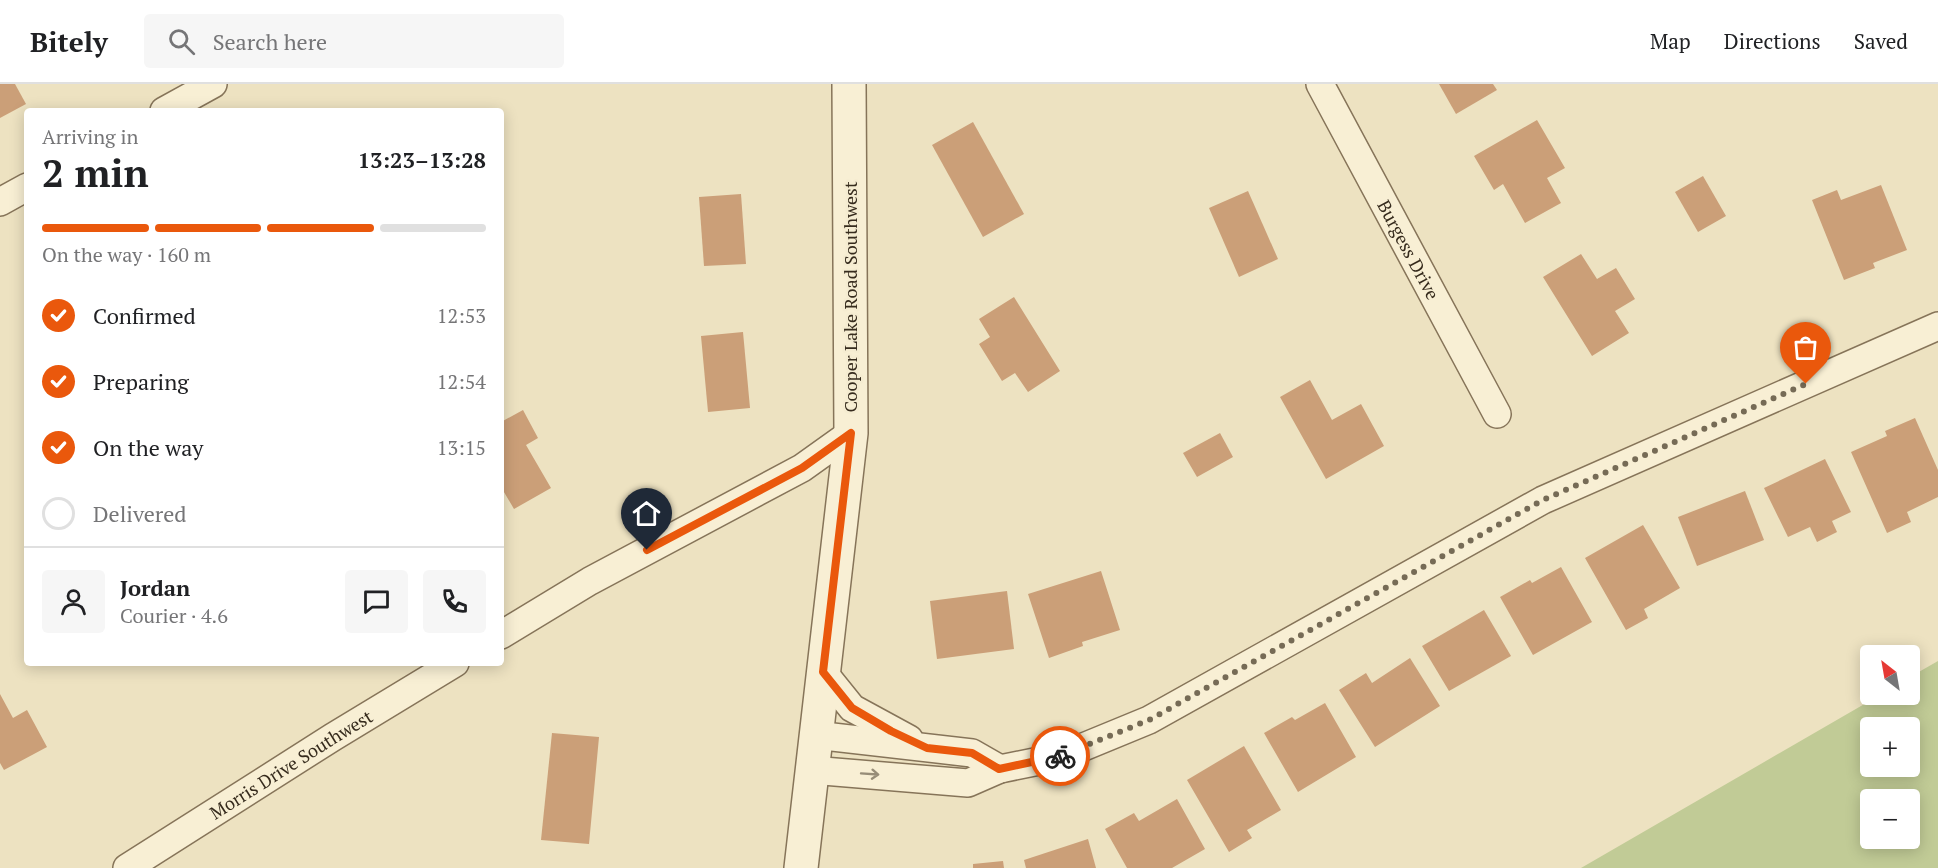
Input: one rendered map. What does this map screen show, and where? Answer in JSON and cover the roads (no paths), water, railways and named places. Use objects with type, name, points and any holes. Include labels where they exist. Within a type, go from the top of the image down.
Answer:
[{"type":"street","points":[[169,108],[213,84]]},
{"type":"street","name":"Cooper Lake Road Southwest","points":[[801,868],[851,433],[849,84]]},
{"type":"street","name":"Burgess Drive","points":[[1320,84],[1497,414]]},
{"type":"street","points":[[0,202],[24,189]]},
{"type":"street","points":[[812,770],[968,783],[999,769],[1059,757],[1149,720],[1543,500],[1938,326]]},
{"type":"street","points":[[504,633],[590,581],[802,468],[851,433]]},
{"type":"street","name":"Morris Drive Southwest","points":[[127,868],[333,737],[450,666]]},
{"type":"street","points":[[823,672],[852,708],[891,731],[927,748]]},
{"type":"street","points":[[815,735],[972,753],[999,769]]}]
